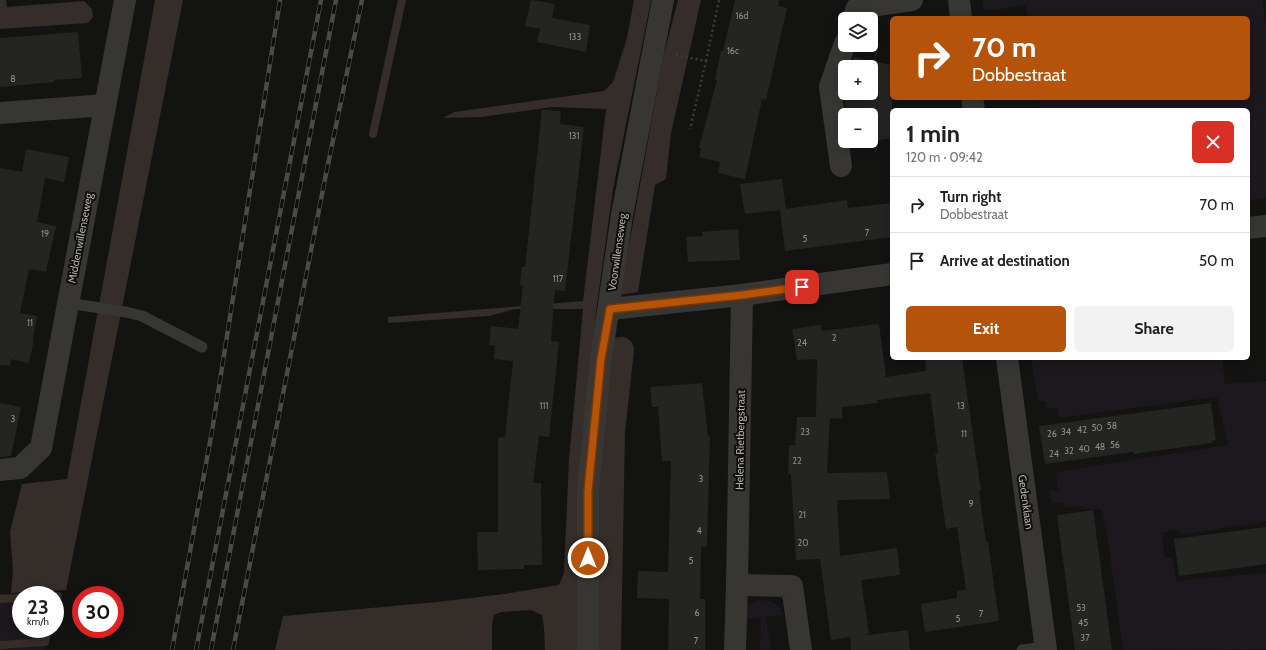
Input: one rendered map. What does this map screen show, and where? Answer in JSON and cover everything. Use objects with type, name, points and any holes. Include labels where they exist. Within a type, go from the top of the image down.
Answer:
[{"type":"street","name":"Middenwillenseweg","points":[[10,469],[41,448],[125,0]]},
{"type":"street","name":"Voorwillenseweg","points":[[588,650],[588,491],[601,359],[610,309],[622,215],[663,0]]},
{"type":"street","points":[[856,12],[857,8],[912,0]]},
{"type":"street","points":[[959,0],[961,16]]},
{"type":"street","points":[[841,166],[830,87],[842,52]]},
{"type":"street","points":[[0,113],[105,105]]},
{"type":"street","points":[[1250,228],[1266,226]]},
{"type":"street","points":[[610,309],[742,295],[890,274]]},
{"type":"street","name":"Helena Rietbergstraat","points":[[735,650],[738,585],[742,295]]},
{"type":"street","name":"Gedenklaan","points":[[1007,360],[1046,648]]},
{"type":"street","points":[[738,585],[792,586],[801,650]]},
{"type":"lane","points":[[68,302],[142,316],[202,347]]},
{"type":"lane","name":"Gedenklaan","points":[[1022,650],[1046,648]]},
{"type":"path","points":[[690,129],[719,0]]},
{"type":"path","points":[[691,58],[706,62]]},
{"type":"shaded area","points":[[0,0],[6,0],[7,7],[84,1],[92,9],[93,17],[88,23],[0,29]]},
{"type":"shaded area","points":[[155,0],[183,0],[66,590],[64,590],[64,586],[12,586],[11,593],[13,570],[10,532],[22,484],[67,479]]},
{"type":"shaded area","points":[[634,0],[651,0],[613,189],[597,304],[580,463],[579,650],[545,650],[542,615],[531,610],[501,612],[494,615],[492,623],[492,650],[275,650],[283,616],[437,602],[504,594],[559,585],[564,573],[569,459],[583,309],[515,309],[489,316],[388,323],[388,317],[583,301],[606,109],[552,107],[481,117],[443,118],[454,112],[604,91],[613,82],[627,38]]},
{"type":"shaded area","points":[[678,0],[701,0],[671,133],[666,179],[655,185],[638,292],[620,295],[663,58]]},
{"type":"shaded area","points":[[982,0],[1262,0],[1266,24],[1266,198],[1250,201],[1250,108],[1040,108],[1039,100],[1250,100],[1250,16],[1028,16],[1026,5],[984,11]]},
{"type":"shaded area","points":[[1031,360],[1222,360],[1225,384],[1266,381],[1266,521],[1182,535],[1175,529],[1162,533],[1165,558],[1172,558],[1177,581],[1266,573],[1266,649],[1123,650],[1102,509],[1083,509],[1081,506],[1065,508],[1064,503],[1052,503],[1049,491],[1058,490],[1056,472],[1228,445],[1217,397],[1059,418],[1057,408],[1047,409],[1045,401],[1038,401]]},
{"type":"shaded area","points":[[12,593],[12,638],[47,638],[45,650],[0,650],[0,594]]},
{"type":"shaded area","points":[[766,600],[780,607],[784,615],[766,617],[771,650],[760,650],[761,618],[741,618],[745,609],[750,604],[757,601]]},
{"type":"building","points":[[531,0],[555,4],[552,18],[590,25],[586,52],[537,42],[540,29],[525,26]]},
{"type":"building","points":[[735,0],[779,0],[778,6],[787,8],[766,100],[762,99],[745,179],[718,173],[720,162],[699,157],[701,148],[699,148],[717,80],[715,79],[721,51],[723,51]]},
{"type":"building","points":[[78,32],[82,78],[0,87],[0,38]]},
{"type":"building","points":[[853,57],[868,60],[852,60]]},
{"type":"building","points":[[878,62],[890,65],[890,100],[892,100],[892,108],[890,108],[890,138],[878,140],[878,108],[846,108],[845,100],[878,100]]},
{"type":"building","points":[[542,110],[561,111],[560,124],[584,127],[565,291],[555,290],[551,341],[559,342],[549,437],[539,436],[533,483],[541,483],[542,565],[524,565],[524,569],[478,570],[477,532],[498,532],[498,438],[505,437],[513,361],[494,359],[495,346],[489,345],[491,326],[518,329],[523,286],[520,285],[522,267],[525,267]]},
{"type":"building","points":[[26,149],[69,157],[64,182],[45,178],[37,222],[56,226],[46,272],[29,269],[20,313],[37,316],[29,363],[11,359],[10,366],[0,365],[0,168],[22,172]]},
{"type":"building","points":[[782,179],[786,209],[847,200],[848,208],[890,203],[890,237],[785,251],[780,210],[745,214],[740,184]]},
{"type":"building","points":[[738,229],[740,260],[688,262],[686,237],[703,236],[702,232]]},
{"type":"building","points":[[879,324],[886,377],[926,371],[925,360],[962,360],[981,491],[979,491],[986,542],[988,542],[999,621],[925,632],[921,604],[957,598],[957,591],[966,590],[957,527],[946,529],[935,453],[938,453],[930,393],[877,400],[878,403],[842,407],[842,419],[830,418],[827,473],[887,472],[890,499],[837,500],[840,556],[897,548],[900,575],[861,580],[869,634],[860,636],[908,630],[910,650],[851,650],[850,637],[831,640],[820,559],[796,560],[791,474],[788,474],[789,445],[795,445],[797,417],[816,417],[817,359],[797,360],[792,329],[821,325],[822,331]]},
{"type":"building","points":[[702,383],[708,437],[710,436],[707,546],[701,547],[700,599],[705,599],[705,650],[668,650],[669,599],[637,598],[638,571],[668,572],[671,461],[662,461],[658,407],[652,407],[650,387]]},
{"type":"building","points":[[0,403],[21,407],[11,456],[0,457]]},
{"type":"building","points":[[1211,403],[1216,440],[1212,441],[1212,443],[1045,464],[1039,426]]},
{"type":"building","points":[[1093,510],[1112,650],[1075,650],[1057,515]]},
{"type":"building","points":[[1266,527],[1266,564],[1179,576],[1174,539]]},
{"type":"waterway","points":[[373,134],[402,0]]},
{"type":"waterway","points":[[608,650],[612,432],[621,350]]},
{"type":"waterway","points":[[0,599],[12,598]]},
{"type":"waterway","points":[[0,645],[45,642],[46,638]]},
{"type":"railway","points":[[172,650],[212,431],[280,0]]},
{"type":"railway","points":[[196,650],[321,0]]},
{"type":"railway","points":[[211,650],[336,0]]},
{"type":"railway","points":[[233,650],[325,179],[362,0]]},
{"type":"route","points":[[588,558],[588,491],[601,359],[610,309],[802,287]]}]
